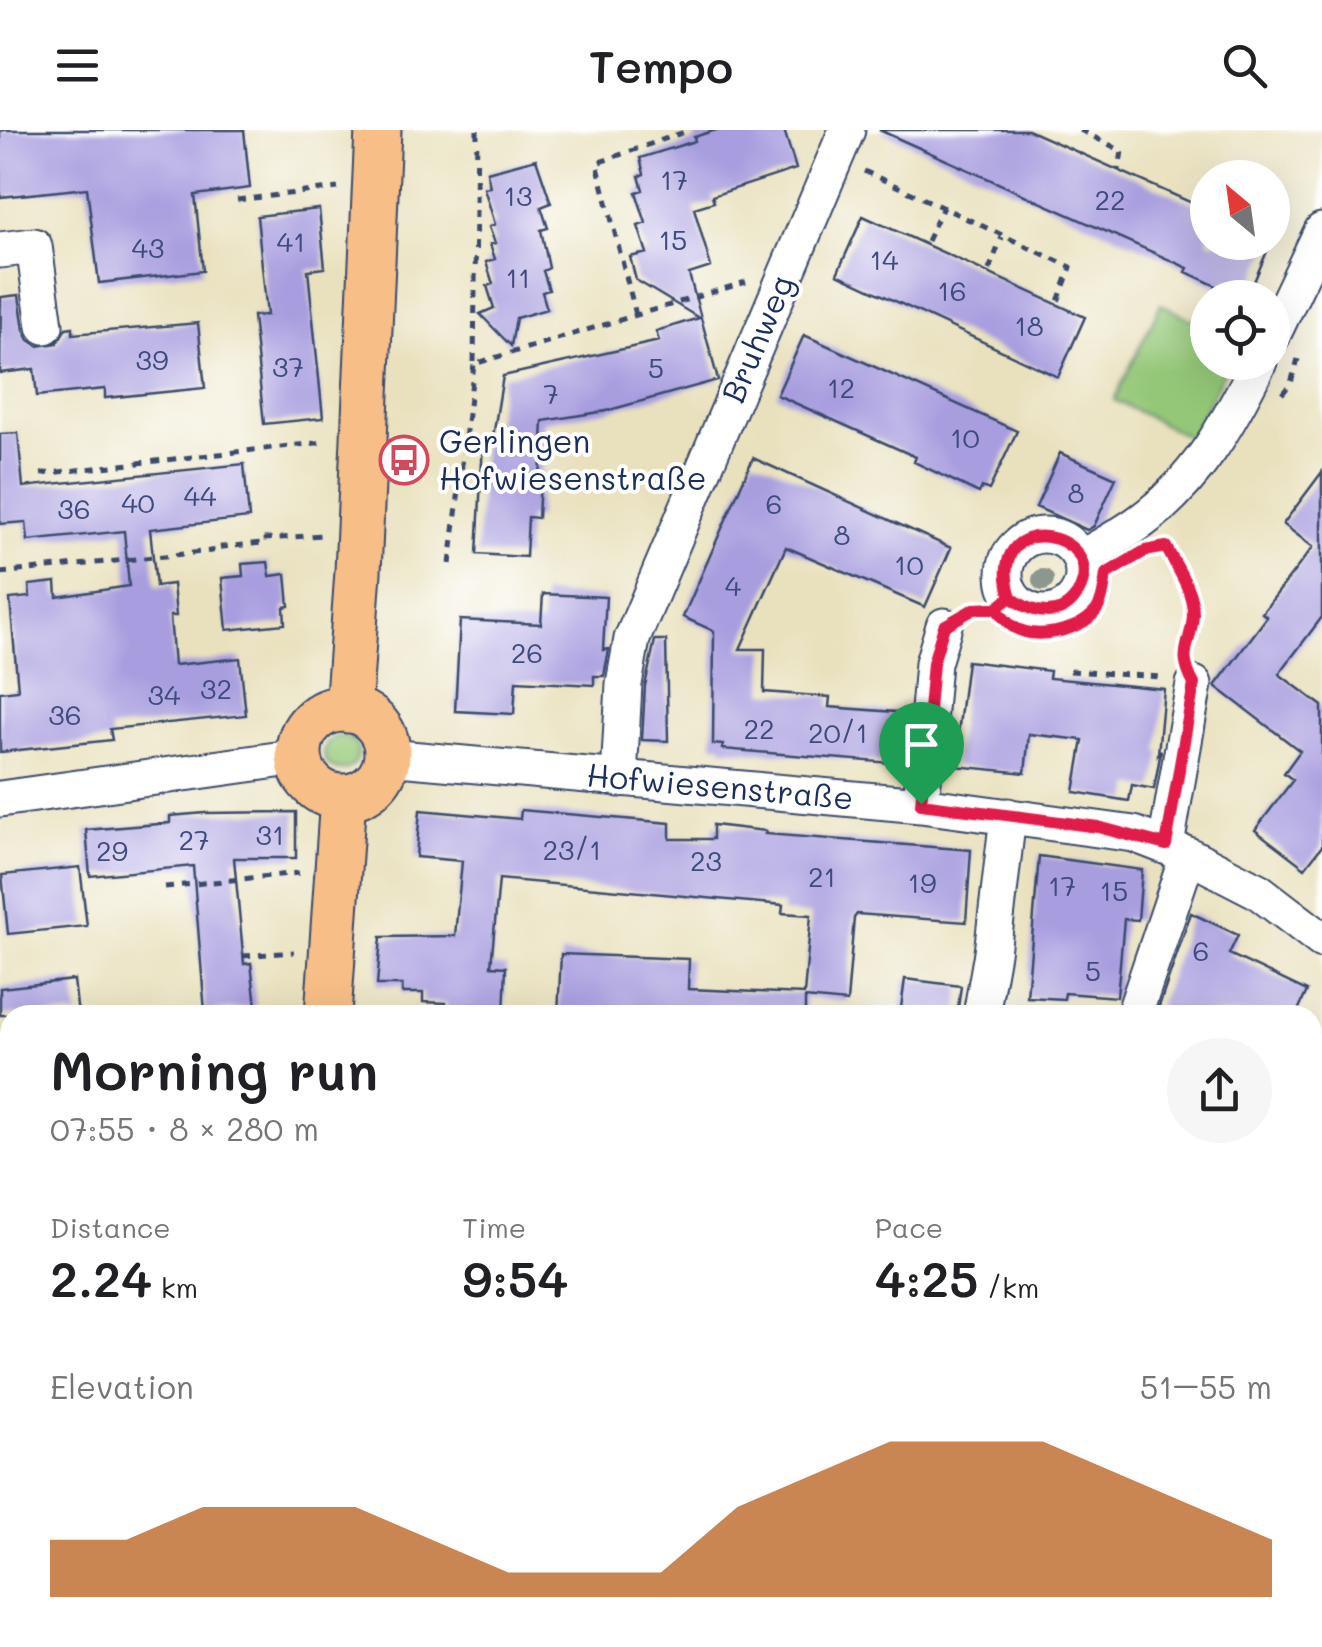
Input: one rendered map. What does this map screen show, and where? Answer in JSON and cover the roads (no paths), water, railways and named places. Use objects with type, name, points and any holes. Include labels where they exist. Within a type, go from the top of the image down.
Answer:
[{"type":"main road","points":[[348,710],[378,130]]},
{"type":"main road","points":[[332,710],[348,710],[372,720],[381,730],[387,757],[378,781],[368,790],[342,798],[318,790],[308,781],[298,757],[300,742],[318,716],[332,710]]},
{"type":"main road","points":[[329,1005],[342,798]]},
{"type":"street","name":"Bruhweg","points":[[619,779],[624,684],[632,639],[840,144]]},
{"type":"street","points":[[1290,332],[1322,231]]},
{"type":"street","points":[[0,250],[34,246],[45,326]]},
{"type":"street","points":[[1093,567],[1067,542],[1046,534],[1025,539],[1009,554],[1003,602],[1044,614],[1062,609],[1076,596],[1083,578],[1093,567],[1190,476],[1230,422],[1250,380]]},
{"type":"street","points":[[921,804],[933,663],[944,626]]},
{"type":"street","points":[[1137,1005],[1177,850],[1193,681]]},
{"type":"street","points":[[0,799],[298,757]]},
{"type":"street","name":"Hofwiesenstraße","points":[[387,757],[921,804],[1098,827],[1177,850],[1258,891],[1322,940]]},
{"type":"street","points":[[983,1005],[1008,816]]},
{"type":"place","name":"Gerlingen Hofwiesenstraße","points":[[404,460]]}]
